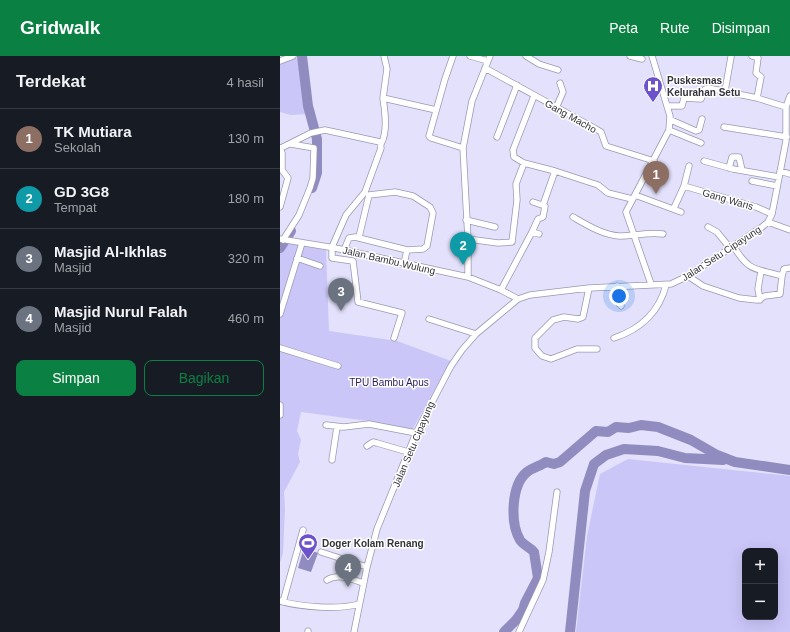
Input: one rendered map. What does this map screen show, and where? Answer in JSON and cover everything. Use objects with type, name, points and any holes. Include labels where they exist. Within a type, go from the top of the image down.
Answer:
[{"type":"street","points":[[280,60],[293,56]]},
{"type":"street","points":[[384,56],[387,69],[383,98],[385,128],[384,137],[365,192],[346,215],[332,247],[332,258],[353,261],[358,302],[402,312],[394,338]]},
{"type":"street","points":[[453,56],[429,137],[463,148]]},
{"type":"street","points":[[468,277],[468,239],[463,148],[472,102],[489,58],[470,56]]},
{"type":"street","points":[[526,56],[543,65],[558,70]]},
{"type":"street","points":[[630,56],[642,59]]},
{"type":"street","points":[[651,284],[626,212],[654,161],[669,130],[671,120],[652,56]]},
{"type":"street","points":[[752,56],[759,60],[756,73],[761,78],[757,98]]},
{"type":"street","points":[[725,91],[731,57]]},
{"type":"street","name":"Gang Macho","points":[[485,68],[601,132],[606,146],[654,161]]},
{"type":"street","points":[[556,108],[563,92],[560,83]]},
{"type":"street","points":[[497,137],[517,85]]},
{"type":"street","points":[[667,106],[682,106],[684,98],[701,99],[706,88],[757,98],[786,107]]},
{"type":"street","points":[[534,96],[512,154],[524,163],[598,185],[608,193],[634,197],[674,208],[681,212]]},
{"type":"street","name":"Jalan Setu Cipayung","points":[[354,632],[363,583],[378,529],[416,433],[451,366],[462,350],[476,334],[518,299],[535,294],[589,288],[651,284],[666,285],[688,276],[732,248],[768,222],[772,214],[788,140],[786,107],[790,96]]},
{"type":"street","points":[[383,98],[436,110]]},
{"type":"street","points":[[671,120],[696,131],[700,130],[702,120]]},
{"type":"street","points":[[724,127],[788,140]]},
{"type":"street","points":[[280,208],[288,178],[282,170],[280,148],[311,133],[329,130],[377,140],[381,144]]},
{"type":"street","points":[[669,130],[701,143]]},
{"type":"street","points":[[285,240],[307,198],[313,178],[315,158],[315,149],[313,147],[291,144]]},
{"type":"street","points":[[729,168],[732,157],[739,157],[742,170]]},
{"type":"street","points":[[704,161],[742,170],[790,174]]},
{"type":"street","points":[[468,239],[498,243],[512,242],[517,200],[516,184],[524,163]]},
{"type":"street","points":[[674,208],[684,186],[689,166]]},
{"type":"street","points":[[542,205],[555,171]]},
{"type":"street","points":[[752,181],[777,186]]},
{"type":"street","name":"Gang Waris","points":[[684,186],[756,207],[772,214]]},
{"type":"street","points":[[344,250],[349,238],[359,237],[407,250],[426,247],[433,213],[430,207],[409,195],[395,192],[370,195],[359,237]]},
{"type":"street","points":[[501,290],[538,219],[543,217],[545,206],[533,202]]},
{"type":"street","points":[[573,217],[606,233],[619,236],[634,234],[663,234]]},
{"type":"street","points":[[466,220],[495,227]]},
{"type":"street","points":[[768,222],[790,230]]},
{"type":"street","points":[[708,227],[717,232],[747,264],[761,271],[782,276]]},
{"type":"street","points":[[532,232],[539,234]]},
{"type":"street","name":"Jalan Bambu Wulung","points":[[285,240],[332,247],[468,277],[501,290],[518,299]]},
{"type":"street","points":[[280,314],[302,243]]},
{"type":"street","points":[[404,264],[407,250]]},
{"type":"street","points":[[297,258],[320,266]]},
{"type":"street","points":[[688,276],[696,283],[716,291],[739,298],[760,300],[765,296],[780,294],[784,269],[790,268]]},
{"type":"street","points":[[760,300],[758,289],[761,271]]},
{"type":"street","points":[[614,338],[631,331],[648,319],[658,306],[666,285]]},
{"type":"street","points":[[617,286],[614,298],[621,306]]},
{"type":"street","points":[[589,288],[583,317],[578,319],[564,317],[553,320],[535,338],[534,344],[542,356],[551,359],[578,349],[597,349]]},
{"type":"street","points":[[429,319],[476,334]]},
{"type":"street","points":[[280,348],[338,366]]},
{"type":"street","points":[[280,405],[280,415]]},
{"type":"street","points":[[326,425],[337,428],[369,424],[416,433]]},
{"type":"street","points":[[332,460],[337,428]]},
{"type":"street","points":[[367,446],[373,442],[408,452]]},
{"type":"street","points":[[519,632],[543,580],[549,552],[557,492]]},
{"type":"street","points":[[303,530],[281,601],[312,607],[348,606],[359,604]]},
{"type":"street","points":[[321,552],[367,567]]},
{"type":"street","points":[[327,580],[334,577],[344,577],[363,583]]},
{"type":"green space","points":[[280,56],[285,61],[300,57],[307,114],[291,115],[280,112]]},
{"type":"green space","name":"TPU Bambu Apus","points":[[280,242],[326,250],[329,331],[397,341],[451,361],[411,432],[376,422],[301,412],[297,431],[301,440],[298,454],[300,462],[284,492],[285,509],[283,553],[280,563]]},
{"type":"green space","points":[[628,459],[790,476],[790,632],[576,632],[587,536],[600,474]]},
{"type":"shaded area","name":"Doger Kolam Renang","points":[[304,548],[318,553],[311,572],[298,568]]},
{"type":"waterway","points":[[302,56],[308,106],[317,139],[317,173],[312,188]]},
{"type":"waterway","points":[[280,248],[291,231]]},
{"type":"waterway","points":[[504,632],[516,620],[523,610],[538,578],[534,552],[520,540],[515,524],[514,504],[518,486],[527,472],[546,462],[554,464],[560,462],[596,431],[608,432],[616,427],[629,428],[641,425],[658,427],[691,440],[717,455],[735,462],[790,470]]},
{"type":"waterway","points":[[570,632],[585,491],[594,464],[606,455],[624,449],[658,451],[685,458],[723,460]]},
{"type":"place","name":"Puskesmas Kelurahan Setu","points":[[653,103]]},
{"type":"place","name":"TK Mutiara","points":[[656,194]]},
{"type":"place","name":"GD 3G8","points":[[463,265]]},
{"type":"place","name":"Masjid Al-Ikhlas","points":[[341,311]]},
{"type":"place","name":"Doger Kolam Renang","points":[[308,560]]},
{"type":"place","name":"Masjid Nurul Falah","points":[[348,587]]}]
